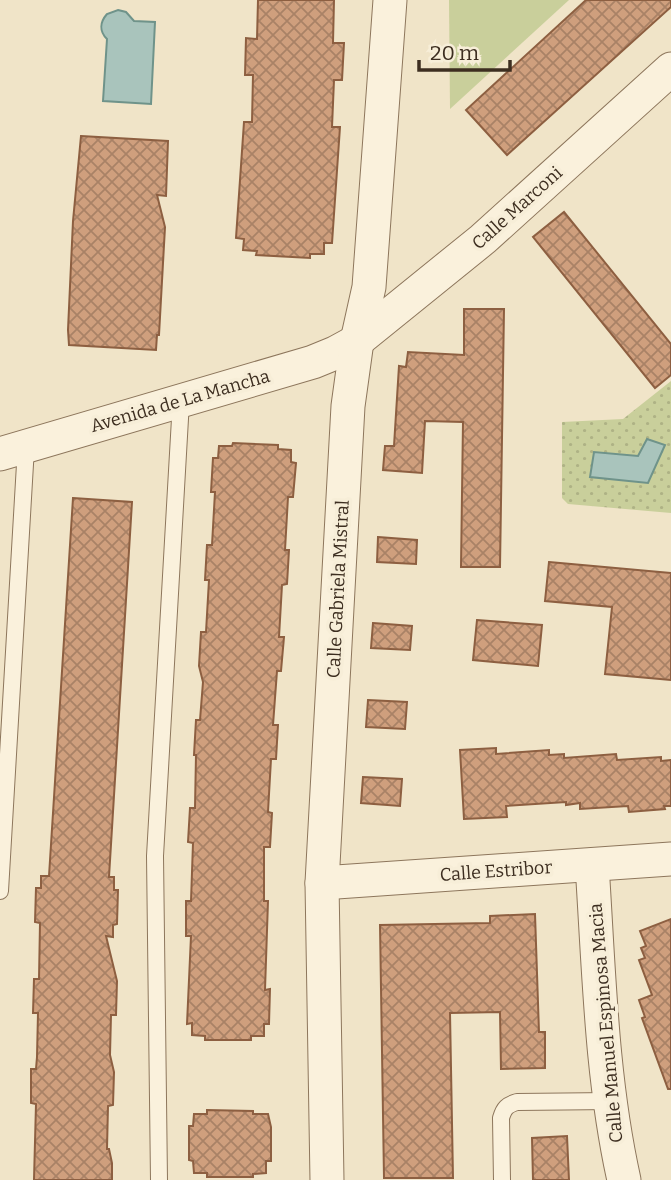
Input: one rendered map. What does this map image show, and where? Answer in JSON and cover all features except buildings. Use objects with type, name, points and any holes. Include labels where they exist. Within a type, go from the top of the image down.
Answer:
[{"type":"street","name":"Calle Gabriela Mistral","points":[[327,1180],[322,883],[346,444],[357,341],[369,287],[390,0]]},
{"type":"street","name":"Calle Marconi","points":[[357,341],[483,239],[671,69]]},
{"type":"street","name":"Avenida de La Mancha","points":[[13,451],[313,362],[357,341]]},
{"type":"street","name":"Calle Estribor","points":[[322,883],[671,859]]},
{"type":"street","name":"Calle Manuel Espinosa Macia","points":[[592,865],[603,1031],[624,1180]]},
{"type":"lane","points":[[159,1180],[155,856],[181,401]]},
{"type":"lane","points":[[0,891],[13,451]]},
{"type":"lane","points":[[502,1180],[501,1118],[503,1110],[509,1104],[611,1101]]},
{"type":"green space","points":[[449,0],[569,0],[450,109]]},
{"type":"green space","points":[[671,381],[671,513],[568,504],[562,498],[562,422],[623,419]]},
{"type":"water","points":[[118,10],[126,12],[134,21],[155,22],[151,104],[103,101],[107,39],[102,23],[107,14]]},
{"type":"water","points":[[647,439],[665,445],[648,483],[590,477],[594,452],[638,456]]}]
